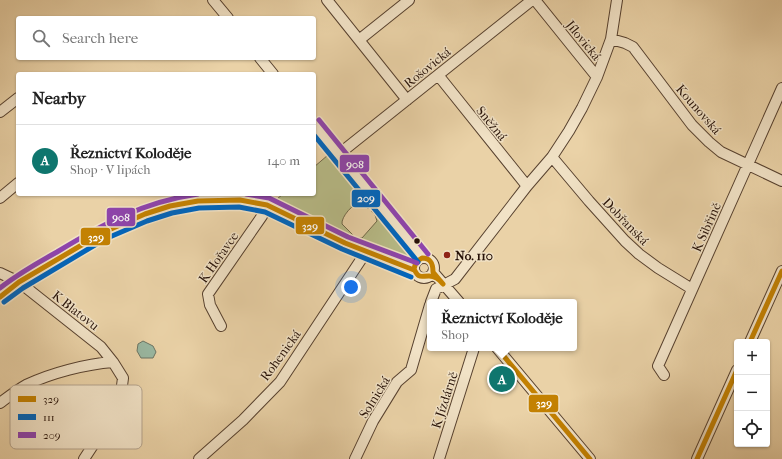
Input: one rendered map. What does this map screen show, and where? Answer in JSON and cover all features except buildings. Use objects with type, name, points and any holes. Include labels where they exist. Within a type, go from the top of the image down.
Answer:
[{"type":"street","points":[[213,0],[226,16]]},
{"type":"street","points":[[327,0],[406,100]]},
{"type":"street","points":[[359,40],[409,0]]},
{"type":"street","name":"Rošovická","points":[[339,154],[532,0]]},
{"type":"street","name":"Jílovická","points":[[535,0],[597,77]]},
{"type":"street","points":[[432,299],[436,289],[443,283],[455,279],[527,186],[552,157],[582,108],[597,77],[611,39],[617,0]]},
{"type":"street","name":"Kounovská","points":[[611,39],[633,47],[692,125],[721,152],[782,180]]},
{"type":"street","points":[[262,60],[271,72]]},
{"type":"street","name":"Sněžná","points":[[438,75],[527,186]]},
{"type":"street","name":"K Sibřině","points":[[664,375],[658,366],[782,88]]},
{"type":"street","points":[[0,112],[16,100]]},
{"type":"street","points":[[0,297],[19,282],[102,233],[145,214],[195,197],[240,200],[266,205],[345,243],[414,270],[420,277],[423,278],[431,274],[434,267],[431,261],[423,258],[316,126]]},
{"type":"street","name":"Dobřanská","points":[[552,157],[630,246],[658,268],[692,289]]},
{"type":"street","points":[[0,198],[16,185]]},
{"type":"street","name":"K Hořavce","points":[[221,326],[210,305],[208,294],[262,216],[266,205]]},
{"type":"street","name":"Rohenická","points":[[199,459],[243,420],[280,382],[366,252]]},
{"type":"street","points":[[414,270],[416,262],[423,258]]},
{"type":"street","points":[[751,339],[782,271]]},
{"type":"street","name":"K Blatovu","points":[[0,273],[19,282],[101,347],[113,362],[122,378],[121,385]]},
{"type":"street","points":[[431,274],[443,283],[456,299]]},
{"type":"street","name":"Solnická","points":[[355,459],[373,421],[397,382],[411,370],[427,316]]},
{"type":"street","name":"K Jízdárně","points":[[439,459],[473,351]]},
{"type":"street","points":[[500,351],[590,459]]},
{"type":"street","points":[[28,385],[64,372],[94,364],[113,362]]},
{"type":"street","points":[[697,459],[735,375]]},
{"type":"street","points":[[0,403],[10,396]]},
{"type":"street","name":"K Blatovu","points":[[84,459],[91,449]]},
{"type":"shaded area","points":[[328,155],[370,206],[368,209],[361,202],[358,203],[345,214],[343,218],[342,224],[356,238],[362,238],[377,221],[375,215],[371,211],[374,208],[416,260],[412,264],[359,244],[362,240],[359,240],[277,199],[281,196],[316,196],[316,165]]},
{"type":"shaded area","points":[[143,341],[153,346],[156,352],[153,358],[141,358],[137,351],[138,344]]},
{"type":"transit line","name":"908","points":[[319,120],[428,254]]},
{"type":"transit line","name":"209","points":[[316,137],[418,262]]},
{"type":"transit line","name":"908","points":[[0,288],[35,265],[107,223],[141,208],[159,202],[188,196]]},
{"type":"transit line","name":"908","points":[[258,196],[269,198],[348,237],[417,263]]},
{"type":"transit line","name":"329","points":[[0,297],[19,282],[102,233],[145,214],[170,206],[198,201],[240,200],[267,205],[345,243],[414,270]]},
{"type":"transit line","name":"209","points":[[4,302],[23,288],[105,239],[147,221],[172,213],[199,208],[239,207],[265,212],[342,249],[411,277]]},
{"type":"transit line","name":"329","points":[[422,258],[428,259],[431,262],[433,272],[443,284],[433,277],[420,276],[417,274],[414,269],[416,262],[422,258]]},
{"type":"transit line","name":"329","points":[[751,339],[782,271]]},
{"type":"transit line","name":"329","points":[[500,351],[590,459]]},
{"type":"transit line","name":"329","points":[[697,459],[735,375]]},
{"type":"place","name":"No. 110","points":[[447,255]]},
{"type":"place","name":"Řeznictví Koloděje","points":[[502,379]]}]
